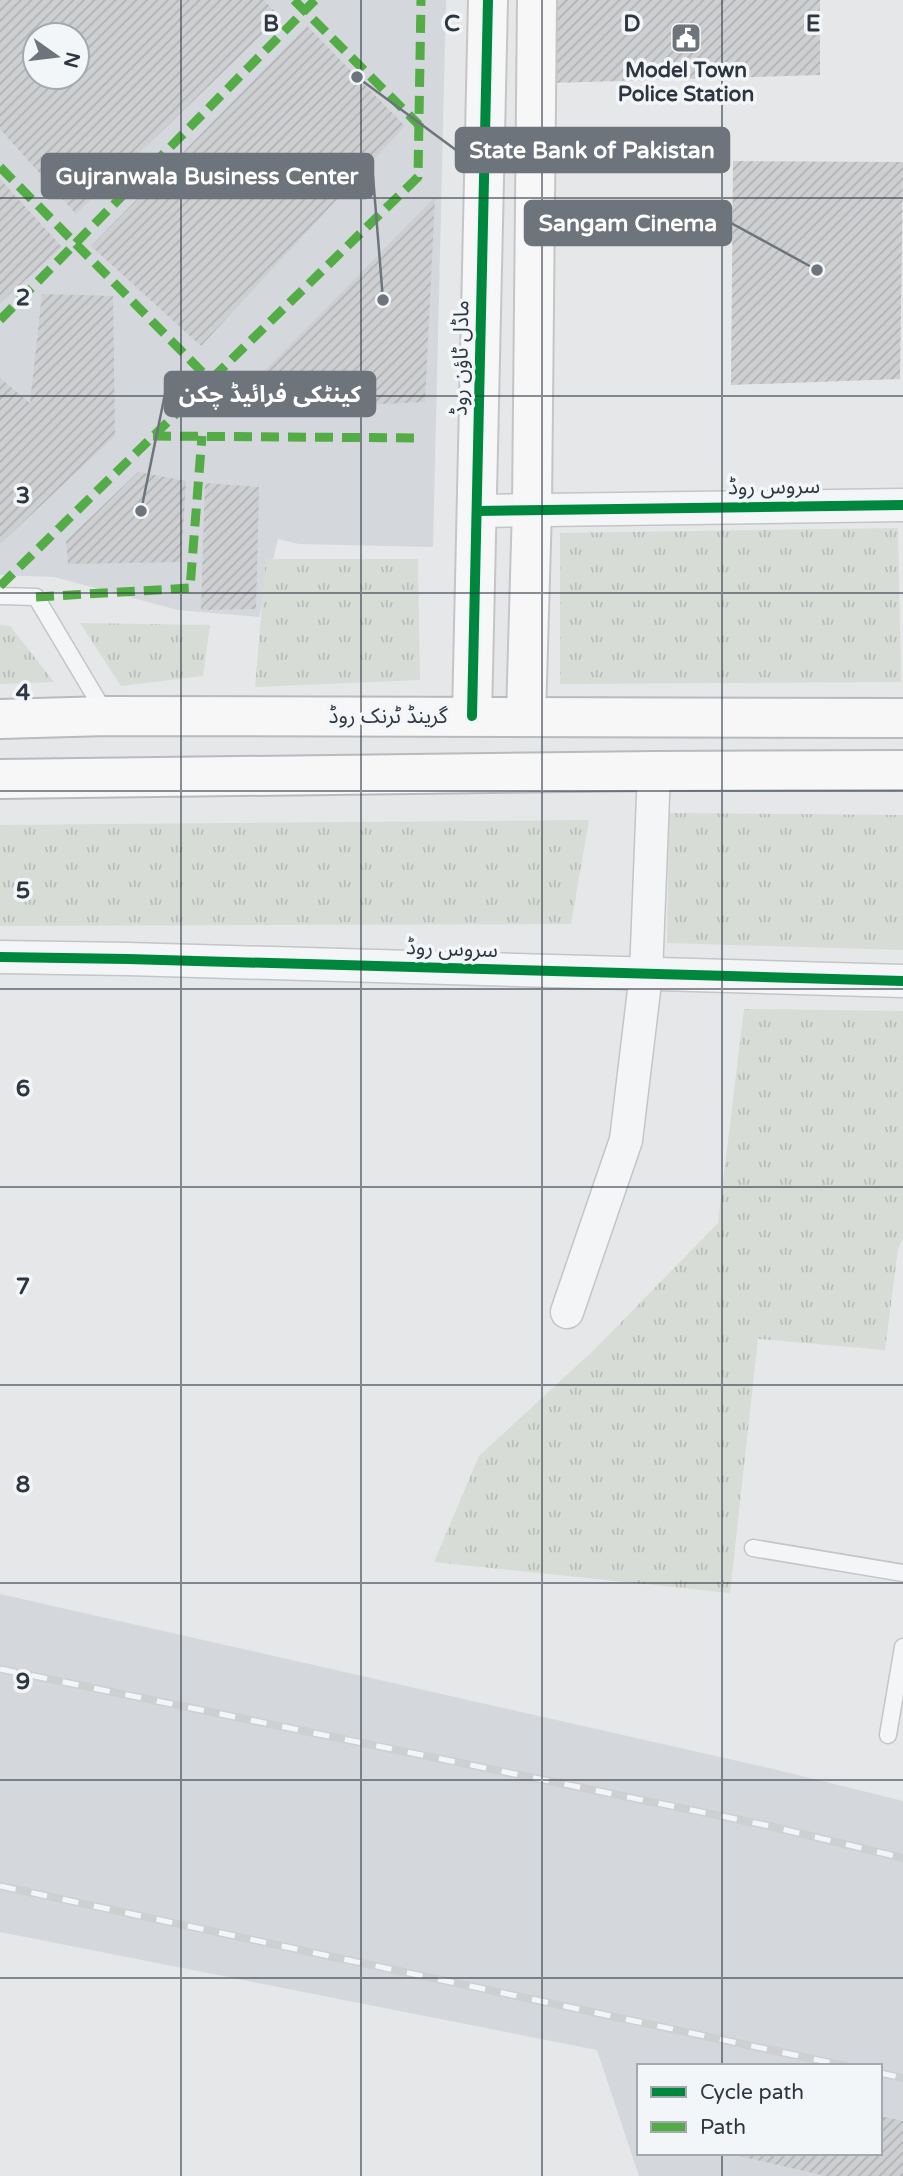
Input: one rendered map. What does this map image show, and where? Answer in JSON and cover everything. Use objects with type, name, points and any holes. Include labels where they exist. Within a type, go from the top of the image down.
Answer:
[{"type":"main road","name":"ماڈل ٹاؤن روڈ","points":[[472,716],[488,0]]},
{"type":"main road","points":[[527,716],[532,509],[537,0]]},
{"type":"main road","name":"گرینڈ ٹرنک روڈ","points":[[0,719],[107,716],[903,718]]},
{"type":"main road","points":[[0,779],[903,770]]},
{"type":"street","name":"سروس روڈ","points":[[477,510],[903,505]]},
{"type":"street","points":[[567,1312],[626,1140],[646,974],[654,771]]},
{"type":"street","name":"سروس روڈ","points":[[0,957],[903,981]]},
{"type":"lane","points":[[0,596],[36,597],[107,716]]},
{"type":"lane","points":[[753,1548],[903,1573]]},
{"type":"lane","points":[[888,1735],[903,1647]]},
{"type":"shaded area","points":[[0,0],[446,0],[433,547],[299,544],[278,539],[259,617],[178,610],[54,577],[0,575]]},
{"type":"shaded area","points":[[0,1594],[773,1769],[903,1801],[903,2176],[639,2176],[597,2050],[0,1932]]},
{"type":"green space","points":[[898,528],[901,682],[560,684],[560,533]]},
{"type":"green space","points":[[266,559],[418,559],[420,680],[255,687]]},
{"type":"green space","points":[[80,623],[210,625],[203,676],[121,686]]},
{"type":"green space","points":[[0,625],[10,626],[54,682],[0,684]]},
{"type":"green space","points":[[669,813],[903,815],[903,950],[667,943]]},
{"type":"green space","points":[[589,820],[571,924],[0,926],[0,825]]},
{"type":"green space","points":[[744,1009],[903,1011],[903,1238],[898,1249],[885,1350],[758,1339],[730,1593],[434,1562],[479,1456],[595,1349],[718,1223]]},
{"type":"building","points":[[0,0],[264,0],[280,17],[76,214],[0,129]]},
{"type":"building","name":"Model Town Police Station","points":[[554,0],[820,0],[820,75],[551,83]]},
{"type":"building","points":[[307,26],[405,126],[201,346],[91,246]]},
{"type":"building","points":[[733,161],[903,162],[900,379],[731,385]]},
{"type":"building","points":[[0,179],[62,247],[0,303]]},
{"type":"building","points":[[435,197],[425,402],[225,411]]},
{"type":"building","points":[[42,294],[113,296],[115,436],[0,544],[0,378],[30,403]]},
{"type":"building","points":[[138,472],[186,481],[181,562],[68,564],[66,541]]},
{"type":"building","points":[[205,483],[259,487],[256,609],[201,610]]},
{"type":"building","points":[[882,2116],[903,2121],[903,2176],[826,2176],[735,2155],[882,2155]]},
{"type":"railway","points":[[0,1669],[765,1825],[903,1858]]},
{"type":"railway","points":[[0,1886],[837,2064]]},
{"type":"railway","points":[[882,2073],[903,2078]]},
{"type":"marked path","points":[[294,0],[419,125]]},
{"type":"marked path","points":[[0,320],[315,0]]},
{"type":"marked path","points":[[0,586],[418,177],[421,0]]},
{"type":"marked path","points":[[0,167],[210,380]]},
{"type":"marked path","points":[[153,436],[420,438]]},
{"type":"marked path","points":[[36,597],[190,588],[202,436]]},
{"type":"cycle path","points":[[472,716],[488,0]]},
{"type":"cycle path","points":[[477,511],[903,505]]},
{"type":"cycle path","points":[[0,957],[903,981]]},
{"type":"place","name":"Model Town Police Station","points":[[686,38]]},
{"type":"place","name":"State Bank of Pakistan","points":[[357,77]]},
{"type":"place","name":"Sangam Cinema","points":[[817,270]]},
{"type":"place","name":"Gujranwala Business Center","points":[[383,300]]},
{"type":"place","name":"کینٹکی فرائیڈ چکن","points":[[141,511]]}]
